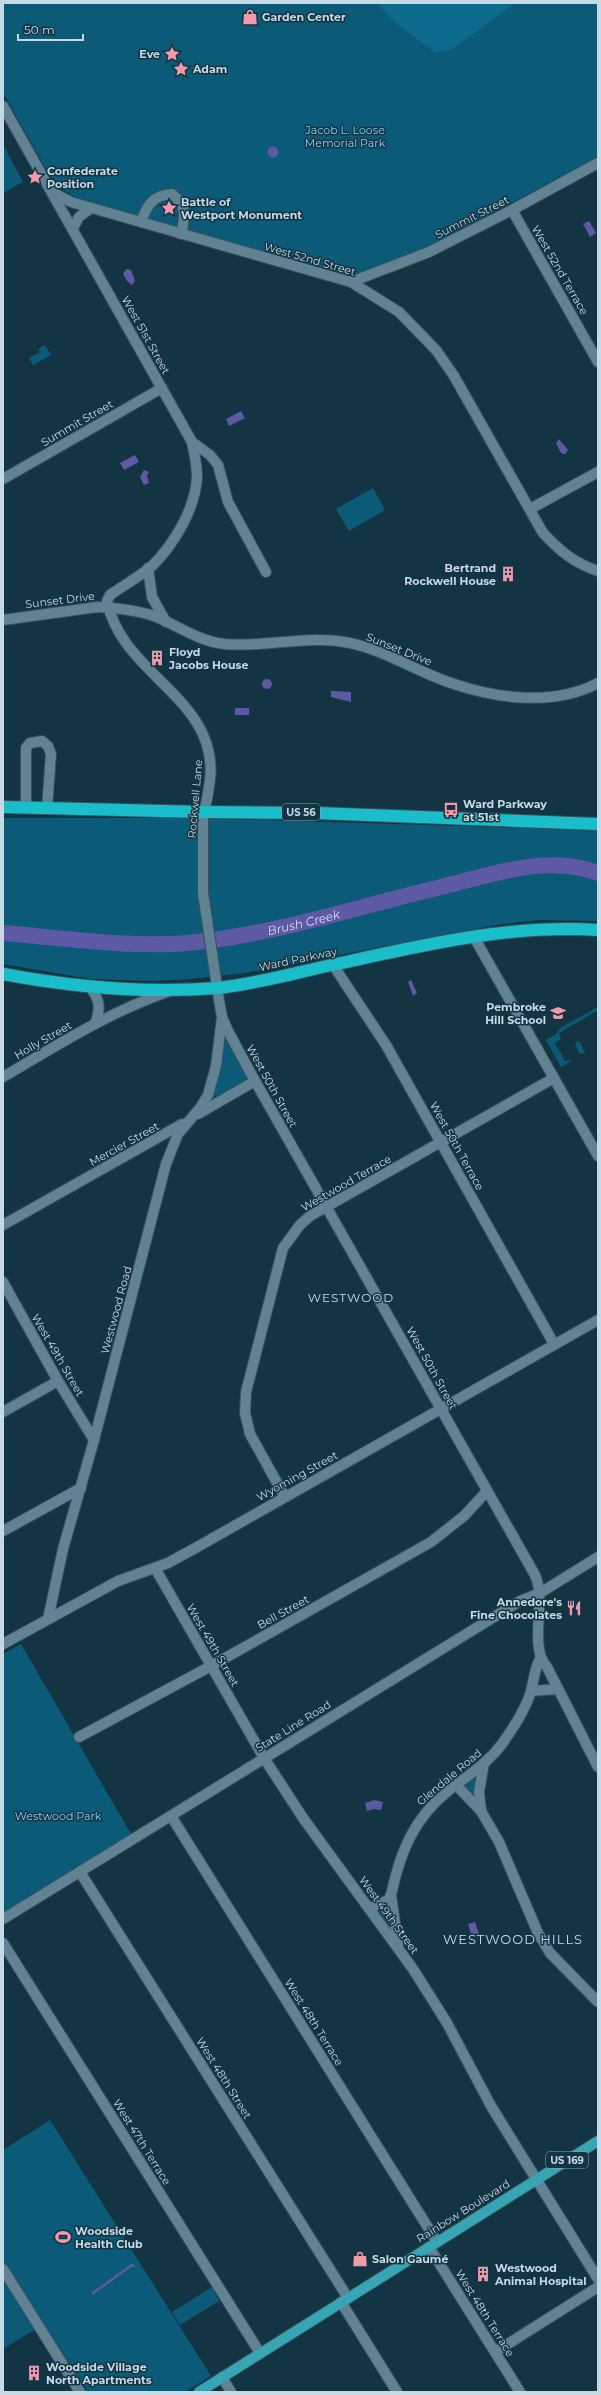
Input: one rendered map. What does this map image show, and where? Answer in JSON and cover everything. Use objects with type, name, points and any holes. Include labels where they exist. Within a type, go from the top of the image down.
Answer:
[{"type":"highway","name":"US 56","points":[[12,808],[203,812],[317,812],[598,824]]},
{"type":"highway","name":"Ward Parkway","points":[[3,974],[47,982],[90,987],[217,988],[278,978],[332,965],[474,937],[520,931],[598,930]]},
{"type":"main road","name":"Rainbow Boulevard","points":[[199,2392],[598,2141]]},
{"type":"street","name":"West 51st Street","points":[[3,106],[192,442],[210,455],[218,465],[228,502],[266,572]]},
{"type":"street","name":"Summit Street","points":[[351,282],[428,252],[512,210],[598,163]]},
{"type":"street","name":"West 52nd Street","points":[[52,192],[71,202],[351,282],[399,312],[436,350],[454,376],[543,533],[561,553],[581,565],[598,571]]},
{"type":"street","points":[[141,222],[146,206],[154,199],[163,195],[172,194],[181,201],[184,210],[185,217],[181,234]]},
{"type":"street","points":[[73,228],[79,217],[92,208]]},
{"type":"street","name":"West 52nd Terrace","points":[[512,210],[598,362]]},
{"type":"street","name":"Summit Street","points":[[3,479],[162,388]]},
{"type":"street","points":[[109,607],[108,601],[110,595],[148,568],[183,525],[190,510],[196,490],[197,474],[192,442]]},
{"type":"street","points":[[530,509],[598,472]]},
{"type":"street","points":[[148,568],[152,597],[166,622]]},
{"type":"street","name":"Sunset Drive","points":[[3,620],[97,607],[109,607],[132,611],[166,622],[198,637],[222,644],[316,639],[350,643],[372,649],[453,684],[494,694],[530,698],[561,695],[577,691],[598,682]]},
{"type":"street","name":"Rockwell Lane","points":[[109,607],[118,630],[131,651],[196,718],[202,729],[211,756],[207,804],[203,812],[202,874],[205,917],[217,988]]},
{"type":"street","points":[[12,808],[26,748],[30,743],[42,740],[48,746],[51,754],[47,808]]},
{"type":"street","points":[[474,937],[598,1156]]},
{"type":"street","name":"West 50th Terrace","points":[[332,965],[370,1018],[554,1344]]},
{"type":"street","points":[[90,987],[100,1003],[95,1024]]},
{"type":"street","name":"Holly Street","points":[[3,1076],[95,1024],[172,988]]},
{"type":"street","name":"West 50th Street","points":[[217,988],[222,1017],[255,1082],[535,1575],[540,1593],[538,1607],[540,1659]]},
{"type":"street","name":"Westwood Road","points":[[48,1619],[63,1549],[94,1440],[166,1164],[178,1134],[208,1096],[216,1066],[222,1017]]},
{"type":"street","name":"Westwood Terrace","points":[[285,1497],[250,1434],[246,1418],[246,1392],[283,1248],[300,1224],[327,1207],[554,1078]]},
{"type":"street","name":"Mercier Street","points":[[3,1225],[255,1082]]},
{"type":"street","name":"West 49th Street","points":[[3,1282],[7,1297],[94,1440]]},
{"type":"street","name":"Wyoming Street","points":[[3,1644],[118,1581],[155,1568],[199,1546],[598,1320]]},
{"type":"street","points":[[3,1412],[58,1381]]},
{"type":"street","points":[[3,1531],[81,1488]]},
{"type":"street","name":"Bell Street","points":[[79,1737],[211,1666],[430,1542],[464,1516],[486,1491]]},
{"type":"street","name":"State Line Road","points":[[3,1919],[520,1601],[540,1593],[598,1557]]},
{"type":"street","name":"West 49th Street","points":[[155,1568],[264,1758],[303,1818],[371,1908],[399,1948],[448,2023],[491,2106],[598,2279]]},
{"type":"street","points":[[540,1659],[548,1667],[598,1767]]},
{"type":"street","name":"Glendale Road","points":[[399,1948],[391,1895],[397,1867],[408,1838],[419,1820],[432,1804],[491,1758],[515,1724],[531,1692],[536,1668],[540,1659]]},
{"type":"street","points":[[531,1692],[558,1689]]},
{"type":"street","points":[[481,1811],[479,1792],[484,1763]]},
{"type":"street","points":[[456,1785],[481,1811],[510,1863],[538,1933],[550,1953],[563,1968],[598,2002]]},
{"type":"street","name":"West 48th Terrace","points":[[171,1816],[433,2244],[495,2352],[520,2392]]},
{"type":"street","name":"West 48th Street","points":[[80,1872],[344,2300],[396,2392]]},
{"type":"street","points":[[371,1908],[388,1900],[391,1895]]},
{"type":"street","name":"West 47th Terrace","points":[[3,1943],[260,2353]]},
{"type":"street","points":[[3,2269],[80,2392]]},
{"type":"street","points":[[495,2352],[598,2287]]},
{"type":"street","points":[[222,2377],[231,2392]]},
{"type":"green space","name":"Jacob L. Loose Memorial Park","points":[[3,3],[598,3],[598,157],[425,249],[358,274],[343,275],[80,200],[65,191],[51,178],[3,93]]},
{"type":"green space","points":[[3,145],[23,182],[3,193]]},
{"type":"green space","points":[[45,345],[51,355],[33,365],[29,358],[40,352],[38,349]]},
{"type":"green space","points":[[373,488],[385,510],[349,531],[336,509]]},
{"type":"green space","points":[[3,818],[192,818],[598,830],[598,921],[539,920],[502,924],[245,973],[191,979],[153,981],[90,979],[3,964]]},
{"type":"green space","points":[[598,1007],[598,1010],[559,1033],[561,1039],[555,1043],[565,1061],[573,1060],[561,1067],[546,1040],[555,1035],[560,1028]]},
{"type":"green space","points":[[226,1039],[248,1079],[220,1096],[215,1096],[213,1093],[224,1041]]},
{"type":"green space","points":[[577,1041],[580,1042],[585,1053],[580,1054],[575,1045]]},
{"type":"green space","name":"Westwood Park","points":[[21,1644],[131,1834],[3,1914],[3,1654]]},
{"type":"green space","points":[[473,1779],[476,1780],[474,1795],[472,1796],[465,1786]]},
{"type":"green space","points":[[384,1907],[388,1908],[390,1927],[377,1911]]},
{"type":"green space","name":"Woodside Health Club","points":[[50,2120],[211,2376],[185,2392],[88,2392],[44,2324],[3,2349],[3,2150]]},
{"type":"green space","points":[[212,2287],[219,2301],[180,2325],[172,2312]]},
{"type":"shaded area","points":[[378,3],[515,3],[451,50],[434,52],[390,18]]},
{"type":"shaded area","points":[[273,146],[277,148],[279,152],[277,156],[273,158],[269,156],[267,152],[269,148]]},
{"type":"shaded area","points":[[589,221],[596,233],[590,237],[583,224]]},
{"type":"shaded area","points":[[126,269],[131,270],[135,281],[132,285],[127,281],[123,274]]},
{"type":"shaded area","points":[[241,411],[245,418],[229,426],[226,419]]},
{"type":"shaded area","points":[[559,439],[568,450],[565,454],[561,453],[556,443]]},
{"type":"shaded area","points":[[135,455],[139,462],[124,470],[120,463]]},
{"type":"shaded area","points":[[144,470],[149,472],[147,476],[149,483],[144,485],[140,477]]},
{"type":"shaded area","points":[[265,679],[269,679],[271,680],[271,688],[265,689],[262,686],[262,682]]},
{"type":"shaded area","points":[[331,691],[351,692],[351,702],[331,697]]},
{"type":"shaded area","points":[[235,708],[249,708],[249,715],[235,715]]},
{"type":"shaded area","points":[[411,980],[417,993],[413,996],[408,982]]},
{"type":"shaded area","points":[[374,1800],[383,1802],[381,1810],[374,1809],[367,1811],[365,1803]]},
{"type":"shaded area","points":[[475,1922],[479,1934],[472,1937],[468,1924]]},
{"type":"waterway","name":"Brush Creek","points":[[3,933],[125,944],[174,944],[197,942],[227,938],[288,926],[517,868],[558,865],[578,867],[598,873]]},
{"type":"waterway","points":[[93,2293],[132,2265],[134,2266]]},
{"type":"place","name":"Garden Center","points":[[250,17]]},
{"type":"place","name":"Eve","points":[[172,54]]},
{"type":"place","name":"Adam","points":[[181,69]]},
{"type":"place","name":"Confederate Position","points":[[35,177]]},
{"type":"place","name":"Battle of Westport Monument","points":[[169,208]]},
{"type":"place","name":"Bertrand Rockwell House","points":[[508,574]]},
{"type":"place","name":"Floyd Jacobs House","points":[[157,658]]},
{"type":"place","name":"Ward Parkway at 51st","points":[[451,810]]},
{"type":"place","name":"Pembroke Hill School","points":[[558,1013]]},
{"type":"place","name":"Annedore's Fine Chocolates","points":[[574,1608]]},
{"type":"place","name":"Woodside Health Club","points":[[63,2237]]},
{"type":"place","name":"Salon Gaumé","points":[[360,2259]]},
{"type":"place","name":"Westwood Animal Hospital","points":[[483,2274]]},
{"type":"place","name":"Woodside Village North Apartments","points":[[34,2373]]},
{"type":"district","name":"WESTWOOD","points":[[351,1297]]},
{"type":"district","name":"WESTWOOD HILLS","points":[[513,1939]]}]
